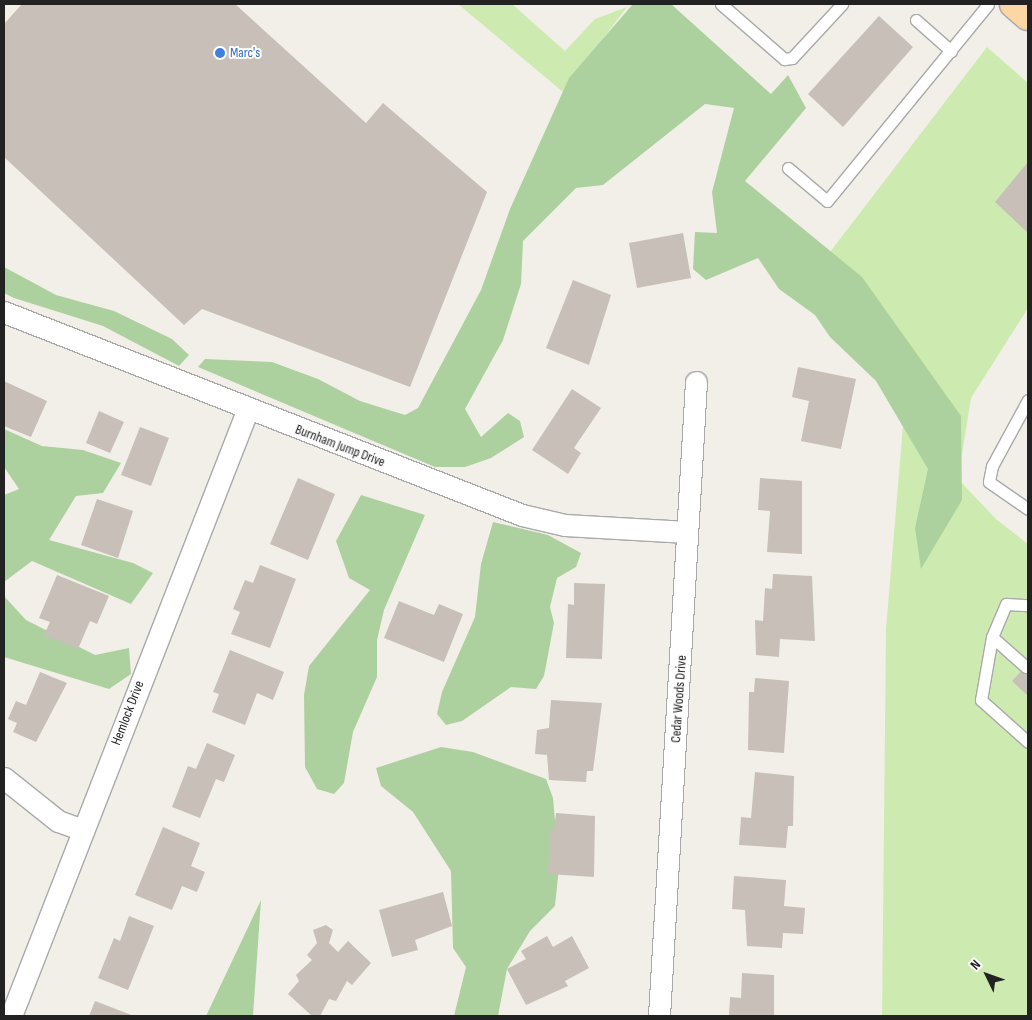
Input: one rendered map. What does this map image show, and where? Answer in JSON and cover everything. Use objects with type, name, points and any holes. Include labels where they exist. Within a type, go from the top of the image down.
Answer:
[{"type":"main road","points":[[1014,4],[1028,16]]},
{"type":"street","name":"Burnham Jump Drive","points":[[4,312],[247,411],[543,521],[687,532]]},
{"type":"street","name":"Cedar Woods Drive","points":[[659,1016],[696,382]]},
{"type":"street","name":"Hemlock Drive","points":[[11,1016],[247,411]]},
{"type":"street","points":[[4,778],[58,821],[83,830]]},
{"type":"lane","points":[[721,4],[784,59],[792,58],[842,4]]},
{"type":"lane","points":[[788,168],[827,201],[988,4]]},
{"type":"lane","points":[[916,20],[951,51]]},
{"type":"lane","points":[[1028,400],[992,466],[989,482],[1028,509]]},
{"type":"lane","points":[[1027,607],[1006,604],[992,637],[981,700],[1028,742]]},
{"type":"lane","points":[[992,637],[1026,667]]},
{"type":"green space","points":[[458,4],[512,4],[565,51],[595,19],[627,7],[563,92]]},
{"type":"green space","points":[[633,4],[671,4],[771,94],[788,75],[806,108],[745,181],[862,277],[961,416],[962,500],[921,569],[915,528],[928,469],[876,381],[830,337],[815,315],[779,289],[758,258],[706,280],[693,269],[695,232],[717,233],[712,192],[734,108],[705,104],[603,185],[576,188],[523,241],[521,284],[503,340],[465,409],[481,437],[508,413],[520,421],[524,437],[491,458],[465,467],[435,467],[198,367],[205,359],[272,362],[318,379],[360,401],[405,415],[418,408],[481,290],[510,209],[569,78]]},
{"type":"green space","points":[[987,47],[1028,83],[1028,308],[971,398],[958,479],[997,520],[1028,544],[1028,1016],[882,1016],[886,629],[904,414],[807,282]]},
{"type":"green space","points":[[4,267],[56,295],[114,311],[172,339],[189,355],[179,366],[103,326],[14,298],[4,293]]},
{"type":"green space","points":[[4,429],[42,446],[83,450],[121,463],[103,493],[76,496],[49,540],[133,563],[153,573],[131,604],[32,561],[4,582],[4,495],[19,489],[4,467]]},
{"type":"green space","points":[[361,495],[425,515],[384,610],[377,640],[377,677],[353,732],[344,783],[334,794],[317,789],[305,767],[304,695],[309,666],[370,590],[349,578],[336,541]]},
{"type":"green space","points":[[493,522],[548,535],[581,553],[576,567],[557,578],[550,607],[554,623],[544,676],[536,689],[511,687],[462,721],[446,725],[437,714],[442,692],[475,617],[481,564]]},
{"type":"green space","points":[[4,596],[26,620],[95,655],[129,648],[131,674],[109,689],[4,657]]},
{"type":"green space","points":[[441,747],[473,752],[546,779],[553,798],[559,867],[555,906],[530,931],[507,969],[498,1016],[454,1016],[466,967],[453,948],[451,871],[413,812],[381,786],[376,768]]},
{"type":"green space","points":[[261,900],[253,1016],[206,1016],[225,976]]},
{"type":"building","points":[[22,4],[235,4],[366,123],[383,103],[487,192],[410,387],[202,309],[184,325],[4,157],[4,24]]},
{"type":"building","points":[[879,16],[913,47],[843,127],[808,94]]},
{"type":"building","points":[[1028,162],[1028,233],[995,202]]},
{"type":"building","points":[[683,233],[691,278],[637,288],[629,243]]},
{"type":"building","points":[[573,280],[611,295],[589,365],[546,348]]},
{"type":"building","points":[[798,367],[856,379],[841,449],[801,441],[809,401],[792,397]]},
{"type":"building","points":[[4,381],[47,401],[31,437],[4,426]]},
{"type":"building","points":[[572,389],[601,408],[574,448],[581,453],[568,474],[532,450]]},
{"type":"building","points":[[99,411],[124,422],[110,453],[86,443]]},
{"type":"building","points":[[140,427],[169,438],[151,486],[121,475]]},
{"type":"building","points":[[298,478],[335,494],[308,560],[270,544]]},
{"type":"building","points":[[760,478],[802,481],[802,554],[767,552],[770,511],[758,510]]},
{"type":"building","points":[[97,499],[133,511],[118,558],[81,545]]},
{"type":"building","points":[[260,565],[296,579],[270,648],[231,634],[240,612],[233,609],[245,580],[253,583]]},
{"type":"building","points":[[773,574],[812,576],[815,641],[780,639],[779,657],[756,655],[755,620],[763,621],[765,588],[772,589]]},
{"type":"building","points":[[57,575],[109,596],[97,624],[90,621],[78,649],[44,635],[50,622],[39,618]]},
{"type":"building","points":[[574,583],[605,584],[602,659],[566,658],[568,604],[574,605]]},
{"type":"building","points":[[399,601],[434,615],[439,604],[463,614],[444,662],[384,638]]},
{"type":"building","points":[[230,650],[284,672],[273,700],[257,693],[245,725],[212,712],[219,694],[213,692]]},
{"type":"building","points":[[1028,664],[1028,696],[1012,681]]},
{"type":"building","points":[[40,672],[67,683],[36,742],[13,732],[17,723],[8,719],[16,701],[26,705]]},
{"type":"building","points":[[755,678],[789,681],[784,753],[748,750],[749,692],[754,692]]},
{"type":"building","points":[[551,700],[602,703],[593,771],[587,771],[586,782],[549,780],[547,755],[535,754],[537,730],[549,728]]},
{"type":"building","points":[[207,743],[235,755],[224,782],[216,779],[200,818],[172,807],[188,766],[196,769]]},
{"type":"building","points":[[755,772],[794,776],[793,826],[788,826],[786,848],[739,845],[741,817],[751,818]]},
{"type":"building","points":[[556,813],[595,816],[594,877],[548,874],[550,829],[554,830]]},
{"type":"building","points":[[163,827],[200,843],[191,866],[205,872],[197,892],[182,886],[172,910],[135,895]]},
{"type":"building","points":[[734,876],[786,880],[784,906],[805,908],[803,934],[783,933],[782,948],[747,946],[745,910],[732,909]]},
{"type":"building","points":[[443,892],[452,926],[415,940],[418,950],[392,957],[379,910]]},
{"type":"building","points":[[129,916],[154,926],[128,990],[98,978],[114,938],[120,941]]},
{"type":"building","points":[[326,925],[333,930],[329,943],[338,952],[348,941],[371,963],[352,985],[347,981],[336,1001],[329,999],[320,1016],[312,1016],[288,994],[299,981],[296,975],[312,960],[307,955],[317,943],[313,930]]},
{"type":"building","points":[[547,936],[553,947],[572,936],[589,968],[565,981],[568,986],[526,1005],[507,969],[526,959],[521,951]]},
{"type":"building","points":[[742,973],[774,975],[774,1016],[729,1016],[730,997],[741,998]]},
{"type":"building","points":[[95,1001],[134,1016],[89,1016]]},
{"type":"place","name":"Marc's","points":[[220,53]]}]
